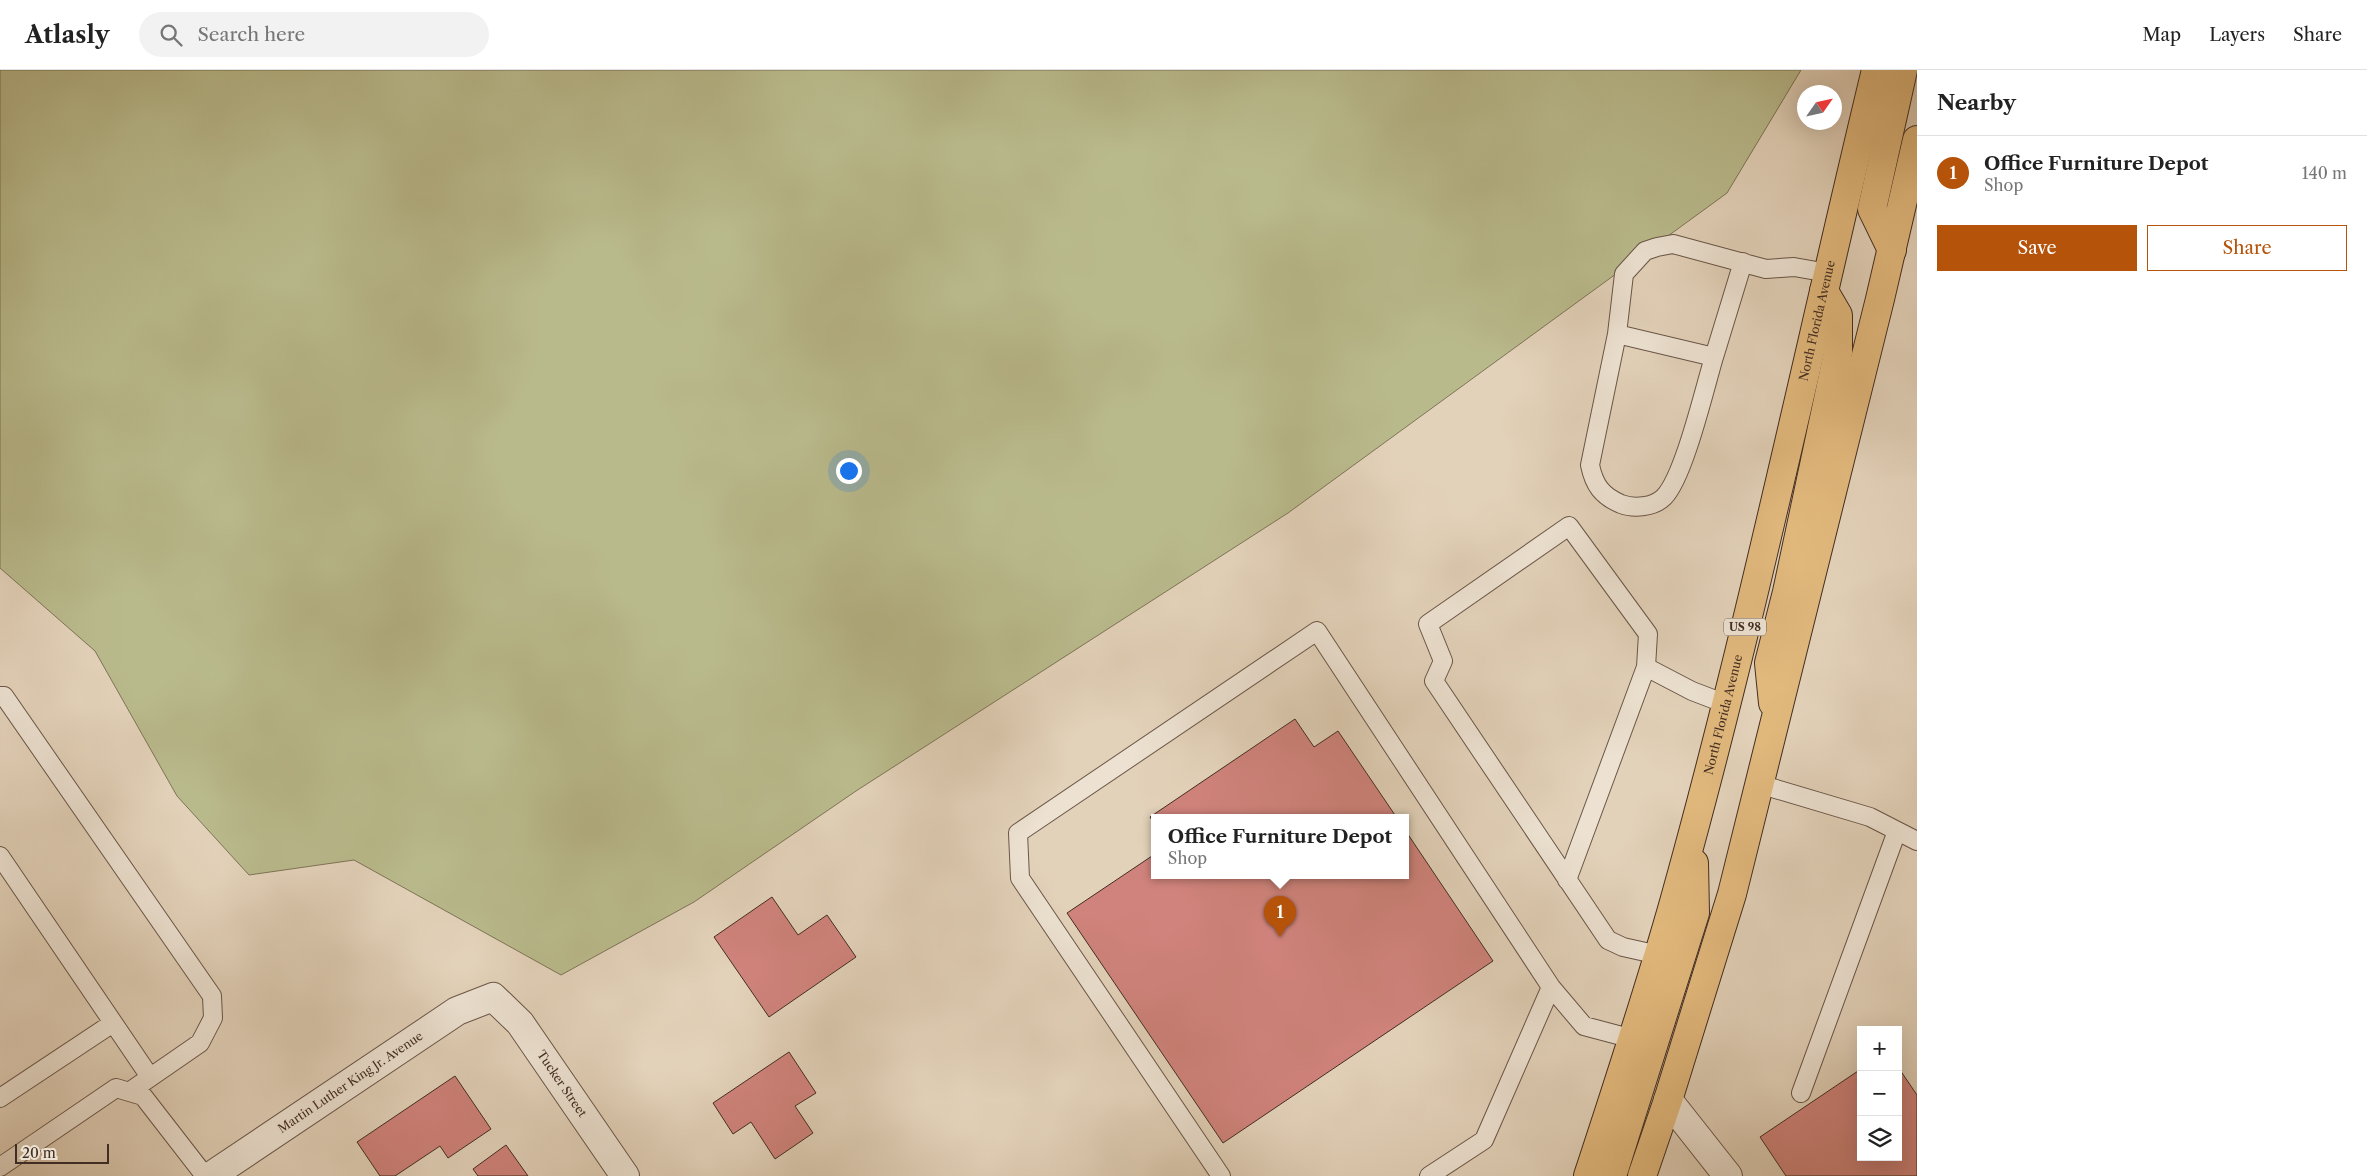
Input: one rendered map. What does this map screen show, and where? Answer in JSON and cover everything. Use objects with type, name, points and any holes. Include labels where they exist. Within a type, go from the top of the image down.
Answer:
[{"type":"main road","name":"North Florida Avenue","points":[[1588,1176],[1633,1039],[1693,831],[1726,704],[1876,70]]},
{"type":"main road","points":[[1892,250],[1872,209],[1903,70]]},
{"type":"main road","points":[[1642,1176],[1668,1100],[1732,894],[1892,250],[1917,140]]},
{"type":"main road","points":[[1775,722],[1769,663],[1787,592],[1838,353],[1838,315],[1826,282]]},
{"type":"main road","points":[[1612,1176],[1695,913],[1693,831]]},
{"type":"street","name":"Martin Luther King Jr. Avenue","points":[[212,1176],[457,1011],[493,997]]},
{"type":"street","name":"Tucker Street","points":[[493,997],[520,1023],[625,1176]]},
{"type":"street","points":[[1668,1100],[1728,1176]]},
{"type":"lane","points":[[1743,262],[1691,434],[1671,487],[1663,498],[1650,505],[1624,505],[1606,497],[1593,481],[1590,465],[1617,334],[1624,274],[1645,251],[1673,244],[1743,262],[1766,269],[1794,267],[1826,282]]},
{"type":"lane","points":[[1617,334],[1714,357]]},
{"type":"lane","points":[[1567,880],[1646,667],[1648,634],[1569,526],[1428,624],[1443,661],[1434,681],[1567,880],[1608,940],[1623,947],[1658,955]]},
{"type":"lane","points":[[1221,1176],[1020,878],[1018,833],[1317,630],[1551,987],[1584,1026],[1633,1039]]},
{"type":"lane","points":[[1646,667],[1692,691],[1726,704]]},
{"type":"lane","points":[[0,696],[4,696],[212,996],[213,1018],[200,1043],[129,1092]]},
{"type":"lane","points":[[1759,784],[1870,817],[1917,841]]},
{"type":"lane","points":[[1801,1092],[1897,831]]},
{"type":"lane","points":[[0,856],[150,1077]]},
{"type":"lane","points":[[1429,1176],[1484,1140],[1551,987]]},
{"type":"lane","points":[[0,1098],[113,1022]]},
{"type":"lane","points":[[0,1167],[116,1088],[143,1096],[205,1176]]},
{"type":"green space","points":[[0,70],[1801,70],[1727,193],[1288,513],[856,791],[694,902],[561,975],[354,860],[249,875],[177,796],[95,651],[0,568]]},
{"type":"building","points":[[1295,719],[1314,747],[1338,731],[1394,814],[1154,814]]},
{"type":"building","points":[[1409,836],[1493,961],[1223,1143],[1067,913],[1151,857],[1151,879],[1409,879]]},
{"type":"building","points":[[772,897],[798,935],[827,915],[856,957],[769,1017],[714,937]]},
{"type":"building","points":[[789,1052],[816,1093],[795,1106],[813,1133],[775,1159],[751,1122],[733,1134],[713,1103]]},
{"type":"building","points":[[1857,1072],[1857,1161],[1902,1161],[1902,1073],[1917,1095],[1917,1176],[1786,1176],[1760,1137]]},
{"type":"building","points":[[455,1076],[491,1129],[448,1158],[440,1146],[395,1176],[380,1176],[357,1142]]},
{"type":"building","points":[[506,1145],[528,1176],[478,1176],[473,1169]]},
{"type":"place","name":"Office Furniture Depot","points":[[1280,937]]}]
